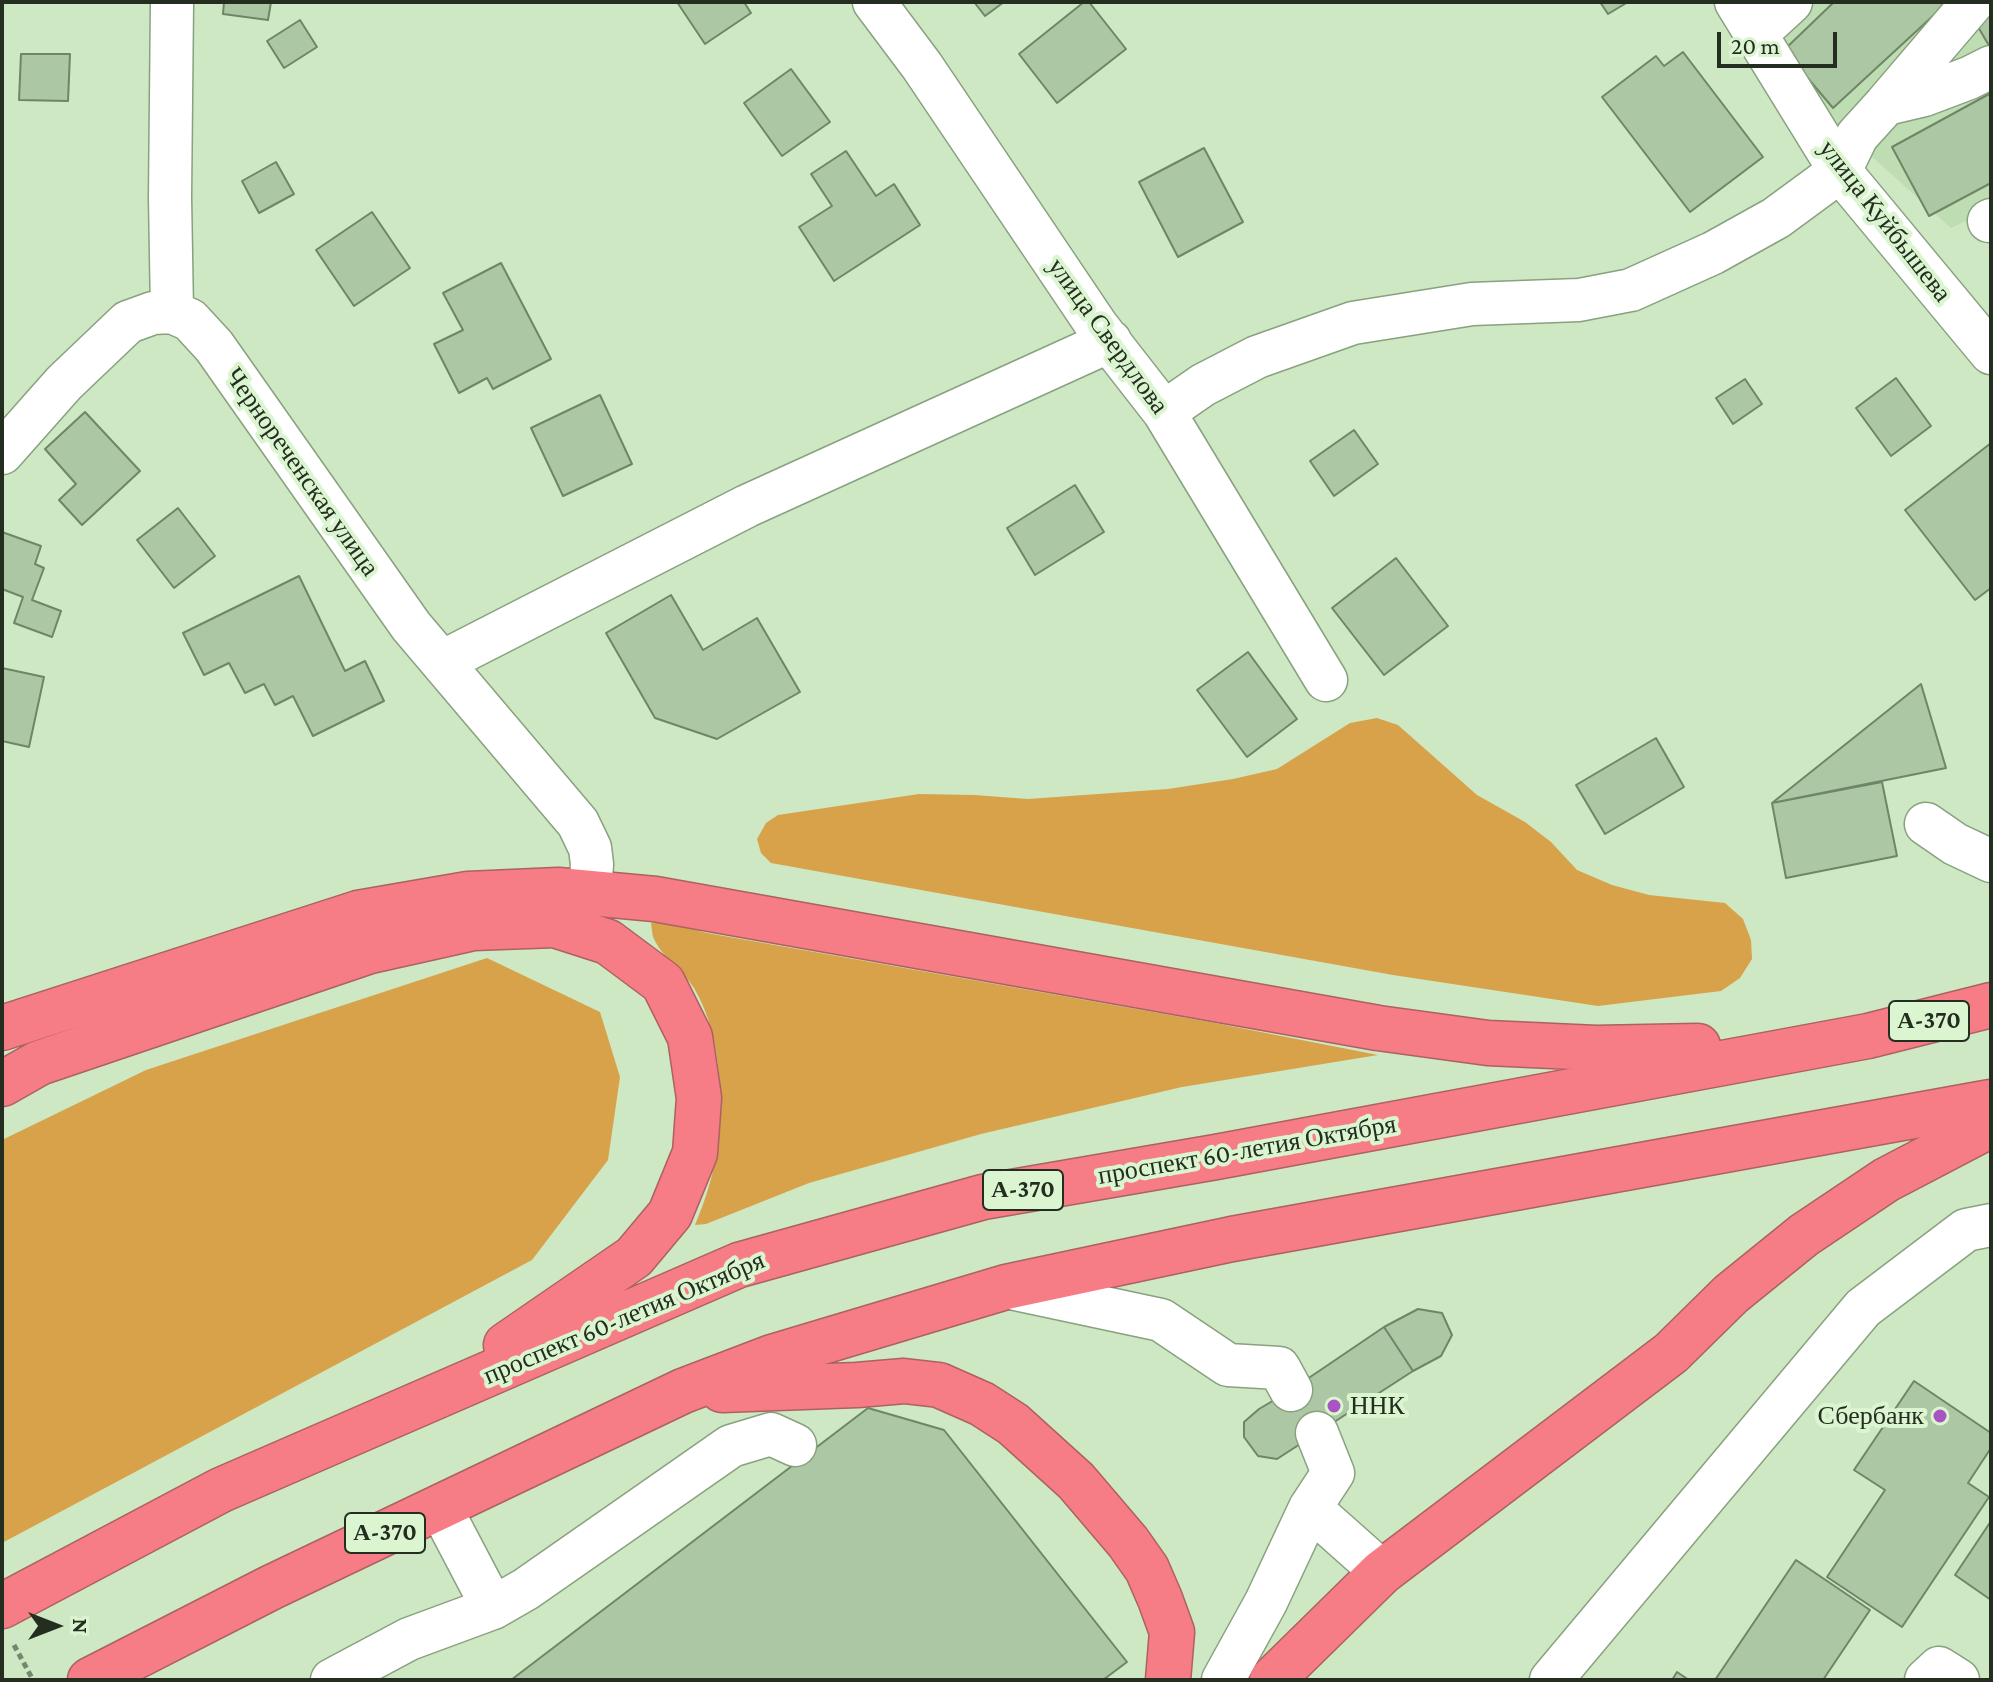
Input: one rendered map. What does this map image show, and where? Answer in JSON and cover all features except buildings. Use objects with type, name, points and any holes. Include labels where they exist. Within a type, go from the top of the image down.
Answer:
[{"type":"highway","points":[[2,1028],[358,913],[468,894],[558,890],[655,899],[1378,1028],[1488,1043],[1596,1048],[1868,1036]]},
{"type":"highway","points":[[2,1084],[39,1063],[355,956],[473,928],[555,925],[608,942],[663,983],[690,1037],[699,1098],[695,1153],[670,1214],[634,1257],[489,1357],[221,1490]]},
{"type":"highway","name":"проспект 60-летия Октября","points":[[5,1620],[221,1490],[739,1265],[983,1197],[1868,1036],[1991,1005]]},
{"type":"highway","name":"А-370","points":[[90,1680],[272,1587],[683,1391],[772,1357],[1006,1287],[1232,1239],[1991,1102]]},
{"type":"highway","points":[[1272,1680],[1382,1572],[1671,1353],[1731,1294],[1804,1235],[1886,1180],[1991,1125]]},
{"type":"highway","points":[[683,1391],[904,1381],[939,1385],[982,1404],[1013,1424],[1076,1481],[1147,1569],[1172,1632],[1168,1680]]},
{"type":"street","points":[[2,453],[64,383],[128,322],[153,313],[172,312],[172,2]]},
{"type":"street","name":"улица Свердлова","points":[[874,2],[922,66],[1097,326],[1164,412],[1326,680]]},
{"type":"street","points":[[1745,19],[1791,2]]},
{"type":"street","points":[[1164,412],[1203,385],[1257,357],[1353,323],[1472,304],[1579,300],[1631,290],[1713,253],[1776,218],[1840,171],[1857,136],[1973,2]]},
{"type":"street","name":"улица Куйбышева","points":[[1745,19],[1840,171],[1991,353]]},
{"type":"street","points":[[1886,104],[1924,95],[1991,67]]},
{"type":"street","name":"Чернореченская улица","points":[[172,312],[190,320],[214,346],[411,626],[578,823],[590,848],[590,893]]},
{"type":"street","points":[[442,662],[747,506],[1110,341]]},
{"type":"street","points":[[1926,824],[1955,844],[1991,861]]},
{"type":"street","points":[[1551,1680],[1863,1308],[1966,1230],[1991,1225]]},
{"type":"street","points":[[1006,1287],[1161,1320],[1228,1365],[1279,1368],[1291,1390]]},
{"type":"street","points":[[1223,1680],[1266,1602],[1310,1508],[1333,1473],[1317,1433]]},
{"type":"street","points":[[332,1680],[374,1669],[409,1639],[493,1608],[526,1589],[731,1446],[771,1434],[795,1445]]},
{"type":"street","points":[[440,1507],[493,1608]]},
{"type":"street","points":[[1310,1508],[1382,1572]]},
{"type":"street","points":[[1926,1680],[1939,1668],[1958,1680]]},
{"type":"path","points":[[5,1620],[33,1680]]},
{"type":"shaded area","points":[[1751,2],[1991,2],[1991,209],[1951,228],[1807,98]]},
{"type":"shaded area","points":[[1377,718],[1398,725],[1477,795],[1525,822],[1551,842],[1577,870],[1612,885],[1649,895],[1725,903],[1743,919],[1751,940],[1752,959],[1740,978],[1721,991],[1598,1006],[1393,975],[771,863],[761,853],[757,839],[766,823],[778,815],[919,794],[1028,799],[1168,789],[1233,779],[1277,769],[1350,723]]},
{"type":"shaded area","points":[[659,921],[707,933],[1378,1055],[1182,1087],[981,1134],[809,1183],[706,1224],[695,1225],[709,1188],[717,1152],[720,1115],[718,1063],[700,998],[654,939],[651,923]]},
{"type":"shaded area","points":[[487,958],[600,1012],[620,1077],[608,1160],[532,1260],[2,1543],[2,1140],[146,1070]]},
{"type":"place","name":"ННК","points":[[1334,1406]]},
{"type":"place","name":"Сбербанк","points":[[1940,1416]]}]
